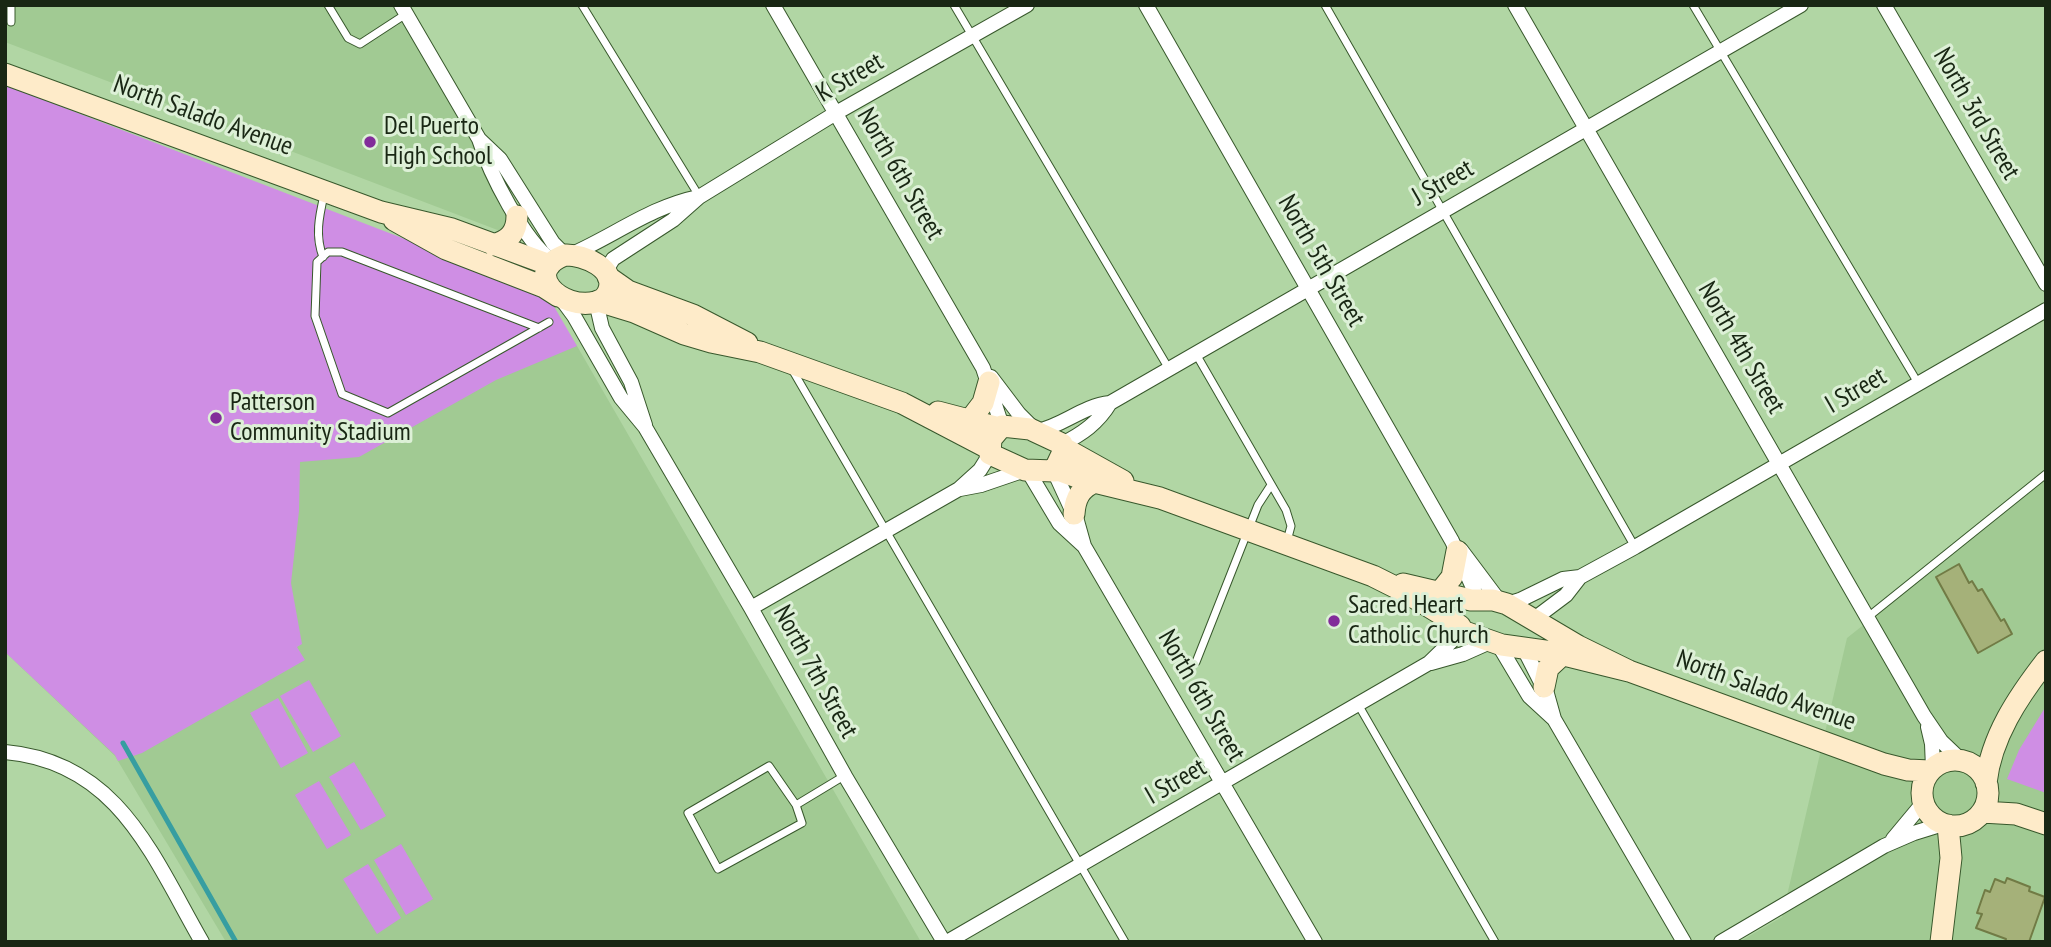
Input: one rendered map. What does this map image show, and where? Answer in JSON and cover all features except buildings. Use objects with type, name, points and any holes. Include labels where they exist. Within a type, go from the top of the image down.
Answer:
[{"type":"main road","name":"North Salado Avenue","points":[[5,74],[381,212],[429,223],[493,245],[560,259]]},
{"type":"main road","name":"North Salado Avenue","points":[[381,212],[428,240],[544,287],[559,297]]},
{"type":"main road","points":[[493,245],[512,235],[517,216]]},
{"type":"main road","points":[[560,259],[595,263],[608,276],[608,292],[597,301],[572,302],[559,297],[547,280],[560,259]]},
{"type":"main road","name":"North Salado Avenue","points":[[608,276],[637,295],[722,329],[760,352]]},
{"type":"main road","name":"North Salado Avenue","points":[[597,301],[635,312],[684,334],[787,361],[902,404],[1000,427],[1036,431],[1108,473],[1160,498],[1373,576],[1440,593],[1503,603],[1629,671]]},
{"type":"main road","points":[[970,420],[983,403],[986,375]]},
{"type":"main road","name":"North Salado Avenue","points":[[902,404],[1027,471],[1055,470],[1160,498]]},
{"type":"main road","points":[[990,452],[991,439],[1000,427]]},
{"type":"main road","points":[[1055,470],[1063,452],[1062,445]]},
{"type":"main road","points":[[1074,514],[1078,495],[1094,482]]},
{"type":"main road","points":[[1440,593],[1452,577],[1454,546]]},
{"type":"main road","name":"North Salado Avenue","points":[[1373,576],[1405,592],[1461,629],[1494,643],[1563,654],[1629,671],[1884,764],[1908,770],[1932,770]]},
{"type":"main road","points":[[1544,687],[1548,668],[1563,654]]},
{"type":"main road","points":[[1950,870],[1961,842],[1983,801],[1989,760],[1998,737],[2023,693],[2046,661]]},
{"type":"main road","points":[[1983,801],[1960,826],[1945,825],[1929,814],[1923,801],[1922,786],[1932,770],[1945,762],[1964,762],[1981,754],[1998,737]]},
{"type":"main road","points":[[1964,762],[1977,769],[1983,801]]},
{"type":"main road","name":"North Salado Avenue","points":[[1884,764],[1905,778],[1923,801]]},
{"type":"main road","points":[[1983,801],[2006,807],[2036,821]]},
{"type":"main road","points":[[1941,942],[1951,847],[1945,825]]},
{"type":"street","name":"North 6th Street","points":[[773,5],[986,375],[1036,431]]},
{"type":"street","name":"K Street","points":[[608,276],[607,269],[613,259],[667,224],[699,197],[836,113],[1027,5]]},
{"type":"street","name":"North 5th Street","points":[[1146,5],[1454,546],[1474,599]]},
{"type":"street","name":"North 4th Street","points":[[1516,5],[1924,716],[1941,741],[1964,762]]},
{"type":"street","name":"J Street","points":[[1036,431],[1057,425],[1085,409],[1110,404],[1801,5]]},
{"type":"street","name":"North 3rd Street","points":[[1884,5],[2046,284]]},
{"type":"street","points":[[403,10],[479,139],[493,175],[537,249],[560,259]]},
{"type":"street","points":[[479,139],[500,159],[556,247],[560,259]]},
{"type":"street","name":"K Street","points":[[560,259],[643,216],[682,200],[699,197]]},
{"type":"street","name":"North 7th Street","points":[[559,297],[574,316],[621,398],[645,427],[845,776],[945,942]]},
{"type":"street","name":"North 7th Street","points":[[597,301],[602,328],[638,398],[645,427]]},
{"type":"street","name":"I Street","points":[[1503,603],[1520,600],[1563,579],[1580,577],[2046,310]]},
{"type":"street","name":"North 6th Street","points":[[986,375],[1000,427]]},
{"type":"street","name":"J Street","points":[[1062,445],[1096,422],[1110,404]]},
{"type":"street","points":[[751,608],[958,489],[980,470],[990,452]]},
{"type":"street","name":"North 6th Street","points":[[1055,470],[1084,546],[1315,942]]},
{"type":"street","points":[[958,489],[1027,471],[1059,523],[1084,546]]},
{"type":"street","name":"North 5th Street","points":[[1454,546],[1465,555],[1503,603]]},
{"type":"street","name":"I Street","points":[[1535,620],[1566,594],[1580,577]]},
{"type":"street","points":[[1461,629],[1461,612],[1474,599]]},
{"type":"street","points":[[1535,620],[1535,637],[1526,648],[1544,687],[1554,719],[1684,942]]},
{"type":"street","name":"I Street","points":[[1429,663],[1461,629]]},
{"type":"street","points":[[1494,643],[1530,696],[1554,719]]},
{"type":"street","name":"I Street","points":[[945,942],[1359,706],[1429,663],[1494,643]]},
{"type":"street","name":"North 4th Street","points":[[1924,716],[1932,744],[1932,770]]},
{"type":"street","points":[[5,752],[32,755],[60,763],[77,772],[107,796],[143,840],[202,942]]},
{"type":"street","points":[[1884,846],[1906,826],[1923,801]]},
{"type":"street","points":[[1721,942],[1884,846],[1914,833],[1945,825]]},
{"type":"lane","points":[[11,5],[12,22]]},
{"type":"lane","points":[[328,5],[348,38],[360,44],[403,10]]},
{"type":"lane","points":[[582,5],[699,197]]},
{"type":"lane","points":[[954,5],[1169,370]]},
{"type":"lane","points":[[1325,5],[1635,547]]},
{"type":"lane","points":[[1693,5],[1754,103],[1848,269],[1918,383]]},
{"type":"lane","points":[[323,257],[318,241],[318,229],[324,191]]},
{"type":"lane","points":[[539,328],[342,252],[328,252],[317,262],[315,316],[342,394],[388,413],[539,328],[549,322]]},
{"type":"lane","points":[[1196,354],[1286,510],[1291,526],[1286,544]]},
{"type":"lane","points":[[787,361],[1125,942]]},
{"type":"lane","points":[[1868,617],[2046,474]]},
{"type":"lane","points":[[1196,662],[1258,505],[1270,485]]},
{"type":"lane","points":[[1359,706],[1495,942]]},
{"type":"lane","points":[[769,766],[796,805],[802,823],[718,869],[688,813],[769,766]]},
{"type":"lane","points":[[796,805],[845,776]]},
{"type":"shaded area","name":"Del Puerto High School","points":[[5,5],[400,5],[529,242],[5,42]]},
{"type":"shaded area","points":[[5,85],[543,294],[577,346],[921,942],[226,942],[115,756],[5,652]]},
{"type":"shaded area","name":"Patterson Community Stadium","points":[[5,85],[532,288],[552,303],[577,346],[496,380],[359,457],[300,462],[299,511],[291,583],[302,644],[297,647],[305,660],[142,753],[118,761],[115,755],[5,652]]},
{"type":"shaded area","points":[[2046,480],[2046,942],[1739,942],[1782,917],[1847,638]]},
{"type":"shaded area","points":[[309,680],[341,736],[313,752],[280,696]]},
{"type":"shaded area","points":[[278,698],[308,753],[281,768],[250,713]]},
{"type":"shaded area","points":[[2046,706],[2046,793],[2007,779],[2019,750]]},
{"type":"shaded area","points":[[354,762],[386,816],[361,830],[329,777]]},
{"type":"shaded area","points":[[319,781],[351,835],[327,849],[295,795]]},
{"type":"shaded area","points":[[401,844],[433,899],[406,915],[374,860]]},
{"type":"shaded area","points":[[368,864],[401,918],[377,934],[343,879]]},
{"type":"waterway","points":[[123,743],[236,942]]},
{"type":"place","name":"Del Puerto High School","points":[[370,142]]},
{"type":"place","name":"Patterson Community Stadium","points":[[216,418]]},
{"type":"place","name":"Sacred Heart Catholic Church","points":[[1334,621]]}]
